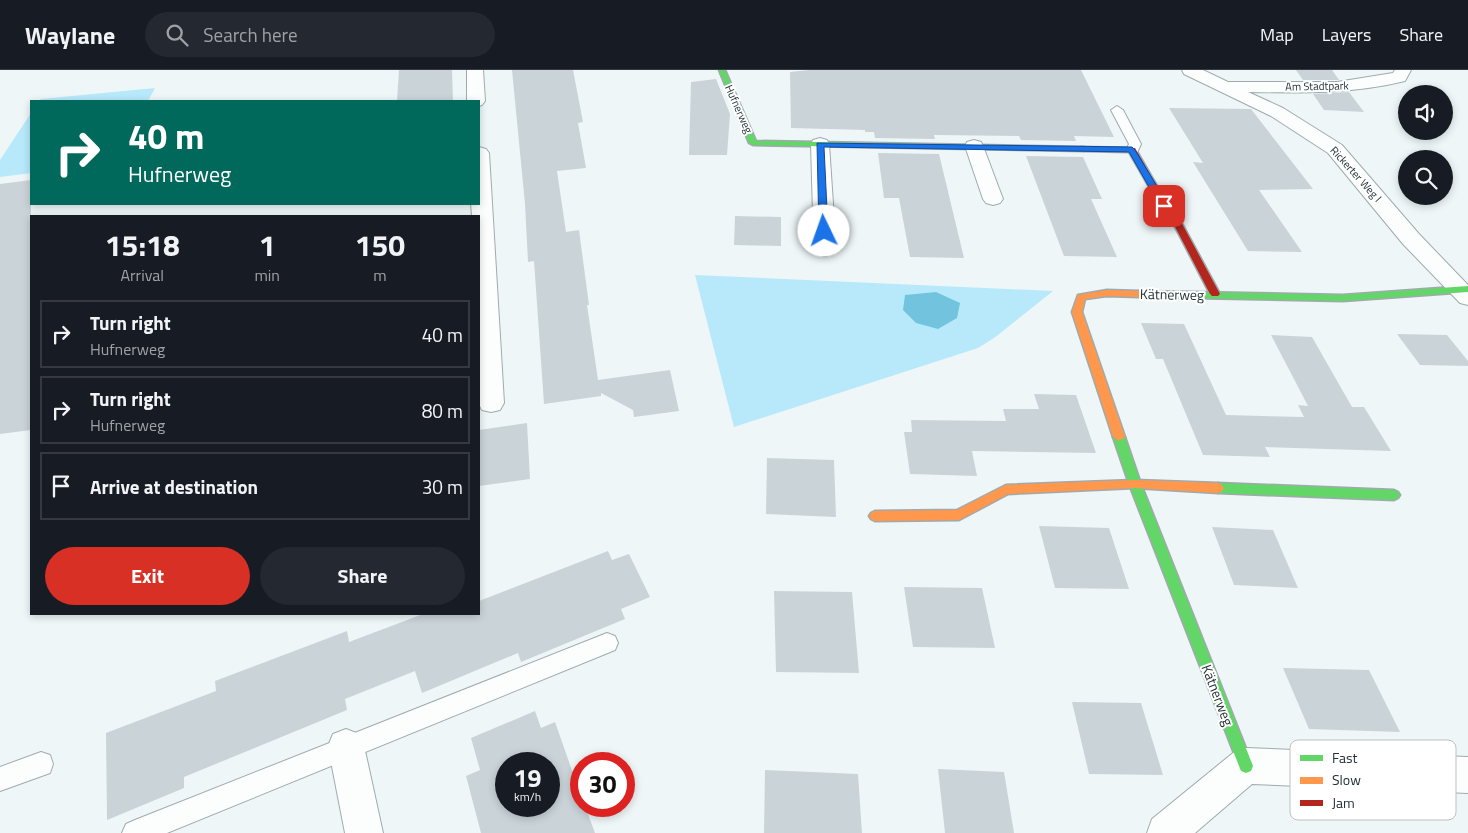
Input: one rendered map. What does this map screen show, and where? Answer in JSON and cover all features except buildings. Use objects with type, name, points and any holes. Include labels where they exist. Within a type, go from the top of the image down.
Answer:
[{"type":"street","points":[[475,70],[476,100]]},
{"type":"street","name":"Hufnerweg","points":[[722,70],[753,143],[1132,150]]},
{"type":"street","name":"Rickerter Weg I","points":[[1190,70],[1277,112],[1336,149],[1411,239],[1465,292]]},
{"type":"street","name":"Am Stadtpark","points":[[1225,86],[1342,86],[1379,83],[1398,77],[1403,70]]},
{"type":"street","points":[[820,144],[825,249]]},
{"type":"street","points":[[974,146],[993,199]]},
{"type":"street","points":[[1132,150],[1164,206],[1175,218],[1215,294]]},
{"type":"street","points":[[480,174],[491,403]]},
{"type":"street","name":"Kätnerweg","points":[[1246,766],[1135,484],[1077,312],[1081,297],[1107,293],[1343,298],[1465,292]]},
{"type":"street","points":[[875,516],[959,514],[1006,490],[1135,484],[1394,495]]},
{"type":"street","points":[[346,746],[364,833]]},
{"type":"street","points":[[1166,833],[1246,766],[1290,768]]},
{"type":"lane","points":[[1117,110],[1135,144],[1132,150]]},
{"type":"lane","points":[[135,833],[607,642]]},
{"type":"lane","points":[[0,780],[41,764]]},
{"type":"shaded area","points":[[155,88],[149,100],[41,99]]},
{"type":"shaded area","points":[[30,115],[30,173],[0,177],[0,160]]},
{"type":"shaded area","points":[[695,275],[1053,291],[994,338],[978,348],[734,427]]},
{"type":"shaded area","points":[[936,292],[960,303],[957,318],[938,329],[916,323],[903,310],[905,295]]},
{"type":"traffic: fast","points":[[722,70],[753,143],[1084,149]]},
{"type":"traffic: fast","points":[[1139,294],[1343,298],[1468,289]]},
{"type":"traffic: fast","points":[[1119,437],[1135,484],[1246,766]]},
{"type":"traffic: fast","points":[[1218,488],[1394,495]]},
{"type":"traffic: slow","points":[[1119,437],[1077,312],[1081,297],[1107,293],[1139,294]]},
{"type":"traffic: slow","points":[[875,516],[959,515],[1006,490],[1135,484],[1218,488]]},
{"type":"traffic: jam","points":[[1084,149],[1132,150],[1164,206],[1175,218],[1215,294]]},
{"type":"route","points":[[824,231],[820,144],[1132,150],[1164,206]]}]
